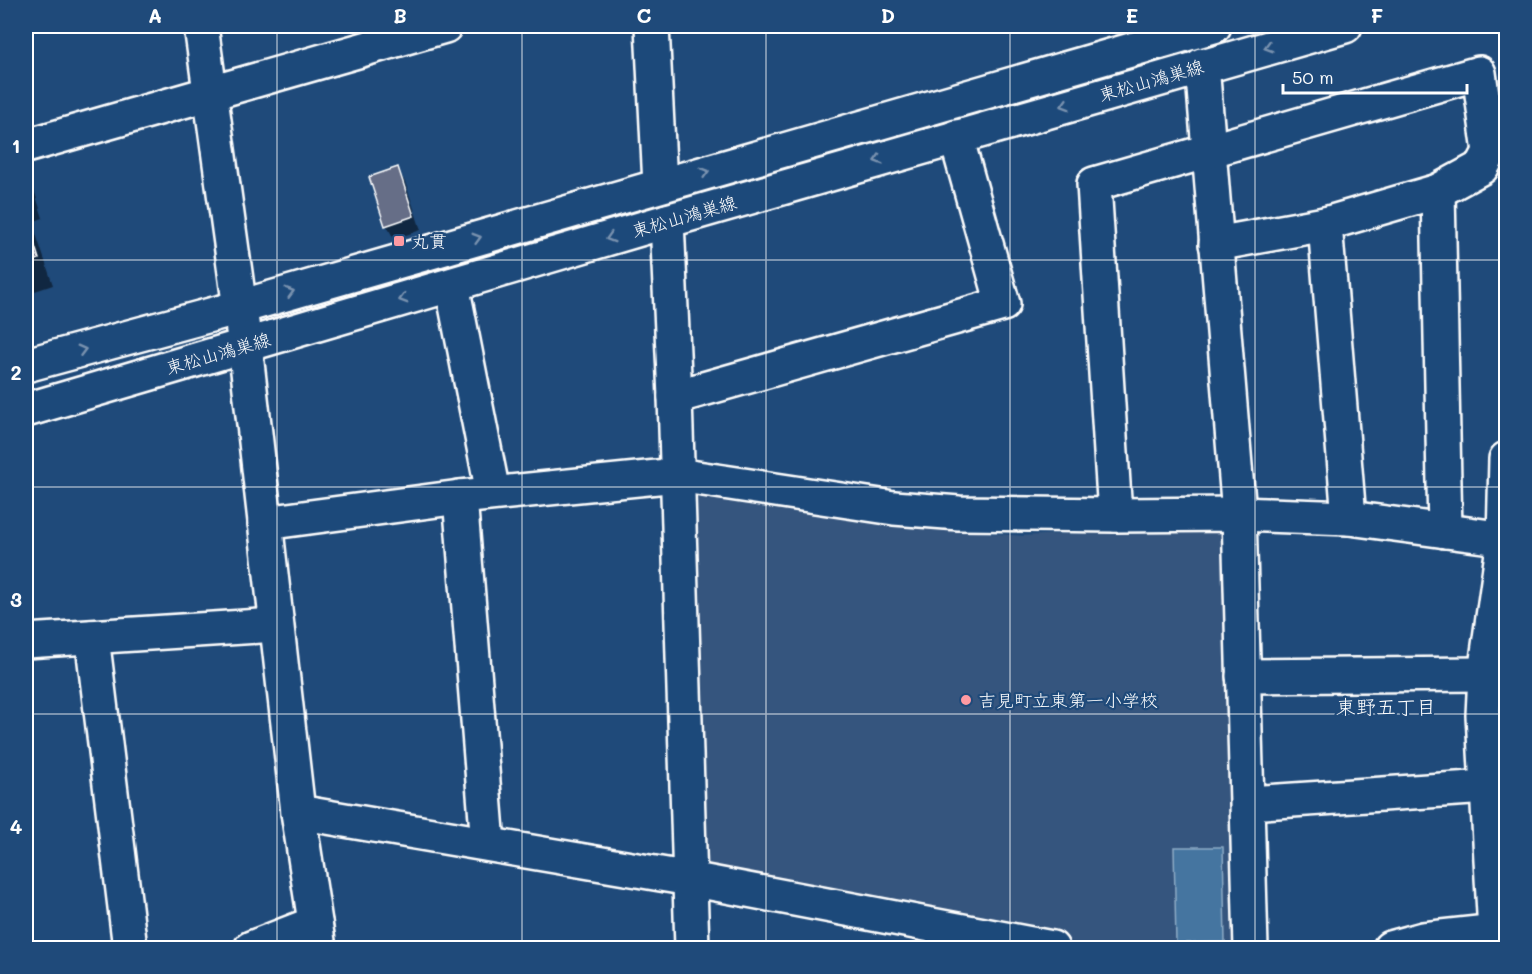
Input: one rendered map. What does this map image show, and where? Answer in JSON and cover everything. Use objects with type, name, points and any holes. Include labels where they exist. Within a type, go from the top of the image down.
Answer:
[{"type":"street","points":[[201,26],[245,345],[298,812],[317,936],[251,948]]},
{"type":"street","points":[[26,146],[445,26]]},
{"type":"street","points":[[652,26],[660,185]]},
{"type":"street","name":"東松山鴻巣線","points":[[26,365],[240,307],[1214,26]]},
{"type":"street","name":"東松山鴻巣線","points":[[26,410],[1202,65],[1345,26]]},
{"type":"street","points":[[1202,65],[1239,514],[1251,948]]},
{"type":"street","points":[[1115,515],[1094,184],[1479,73],[1498,146],[1482,167],[1438,191],[1326,224],[1216,244]]},
{"type":"street","points":[[675,397],[1003,304],[956,137]]},
{"type":"street","points":[[1438,191],[1445,531]]},
{"type":"street","points":[[667,221],[675,397],[692,948]]},
{"type":"street","points":[[1326,224],[1349,518]]},
{"type":"street","points":[[452,285],[494,493]]},
{"type":"street","points":[[1397,947],[1423,939],[1501,931],[1487,786],[1495,715],[1485,674],[1505,539],[1506,459]]},
{"type":"street","points":[[265,523],[494,493],[677,475],[894,508],[959,513],[1239,514],[1349,518],[1505,539]]},
{"type":"street","points":[[460,497],[488,844]]},
{"type":"street","points":[[26,641],[276,625]]},
{"type":"street","points":[[92,637],[130,948]]},
{"type":"street","points":[[1243,676],[1485,674]]},
{"type":"street","points":[[1248,803],[1487,786]]},
{"type":"street","points":[[298,812],[690,879],[1052,948]]},
{"type":"shaded area","name":"吉見町立東第一小学校","points":[[699,491],[898,525],[1022,536],[1222,526],[1229,534],[1238,948],[1098,948],[715,874],[707,864],[691,498]]},
{"type":"shaded area","points":[[1174,847],[1223,847],[1225,942],[1176,943]]},
{"type":"building","points":[[398,167],[414,216],[385,226],[369,177]]},
{"type":"building","points":[[26,218],[39,259],[26,264]]},
{"type":"place","name":"丸貫","points":[[399,241]]},
{"type":"place","name":"吉見町立東第一小学校","points":[[966,700]]},
{"type":"district","name":"東野五丁目","points":[[1386,706]]}]
